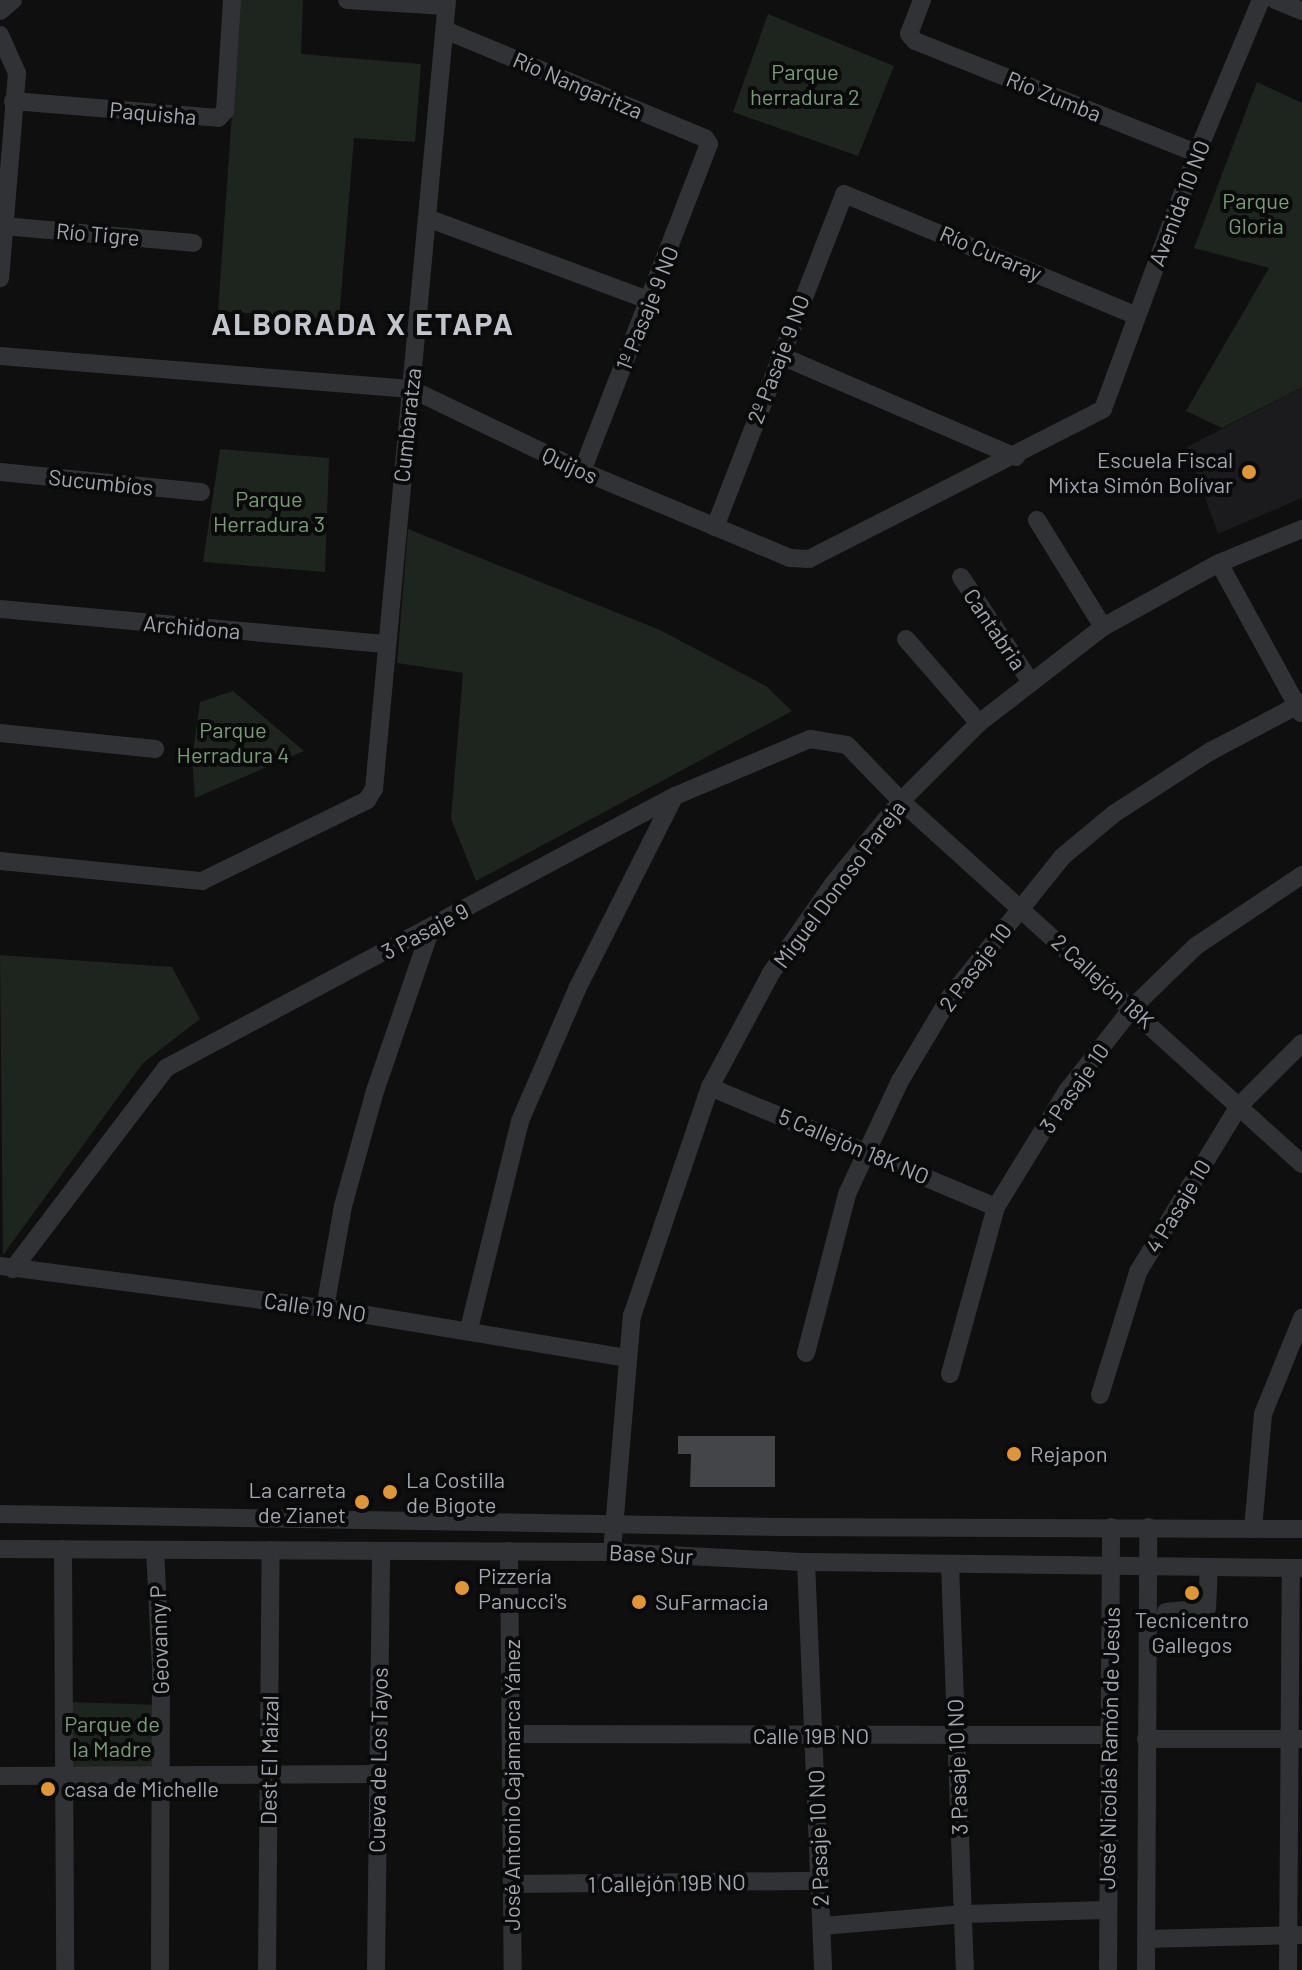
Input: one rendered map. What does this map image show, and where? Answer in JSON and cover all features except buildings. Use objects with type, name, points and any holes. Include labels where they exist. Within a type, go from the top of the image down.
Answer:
[{"type":"street","points":[[0,11],[13,0]]},
{"type":"street","name":"Paquisha","points":[[13,101],[218,118],[225,111],[232,0]]},
{"type":"street","points":[[347,0],[446,3]]},
{"type":"street","name":"Río Zumba","points":[[922,0],[911,38],[1197,153]]},
{"type":"street","name":"Avenida 10 NO","points":[[1103,409],[1197,153],[1261,0]]},
{"type":"street","points":[[1275,0],[1302,11]]},
{"type":"street","name":"Cumbaratza","points":[[0,861],[202,881],[367,800],[374,789],[384,644],[430,219],[446,3]]},
{"type":"street","name":"Río Nangaritza","points":[[445,30],[705,138],[709,144]]},
{"type":"street","points":[[0,35],[17,73],[0,278]]},
{"type":"street","name":"1º Pasaje 9 NO","points":[[582,471],[709,144]]},
{"type":"street","name":"Río Curaray","points":[[844,194],[1137,316]]},
{"type":"street","name":"2º Pasaje 9 NO","points":[[715,527],[779,355],[844,194]]},
{"type":"street","points":[[430,219],[650,301]]},
{"type":"street","name":"Río Tigre","points":[[4,226],[193,243]]},
{"type":"street","points":[[779,355],[1016,457]]},
{"type":"street","name":"Quijos","points":[[0,356],[411,389],[582,471],[790,558],[809,559],[1016,457],[1103,409]]},
{"type":"street","name":"Sucumbíos","points":[[0,472],[201,492]]},
{"type":"street","points":[[1037,520],[1103,627]]},
{"type":"street","name":"Miguel Donoso Pareja","points":[[612,1552],[632,1316],[710,1087],[771,973],[833,884],[901,801],[979,723],[1103,627],[1219,563],[1302,529]]},
{"type":"street","points":[[1219,563],[1300,708]]},
{"type":"street","name":"Cantabria","points":[[961,577],[1030,681]]},
{"type":"street","name":"Archidona","points":[[0,609],[384,644]]},
{"type":"street","points":[[906,639],[979,723]]},
{"type":"street","name":"2 Pasaje 10","points":[[806,1353],[822,1278],[866,1149],[950,997],[1062,857],[1115,813],[1211,751],[1300,708]]},
{"type":"street","points":[[0,733],[155,749]]},
{"type":"street","name":"3 Pasaje 9","points":[[7,1267],[166,1068],[675,796],[810,739],[847,745],[901,801]]},
{"type":"street","points":[[469,1329],[520,1121],[577,989],[675,796]]},
{"type":"street","name":"2 Callejón 18K","points":[[901,801],[1022,906],[1302,1164]]},
{"type":"street","name":"3 Pasaje 10","points":[[950,1374],[996,1207],[1067,1091],[1133,1007],[1196,946],[1302,875]]},
{"type":"street","points":[[325,1308],[343,1206],[363,1134],[431,928]]},
{"type":"street","name":"4 Pasaje 10","points":[[1100,1395],[1138,1272],[1239,1106],[1302,1043]]},
{"type":"street","name":"5 Callejón 18K NO","points":[[710,1087],[866,1149],[996,1207]]},
{"type":"street","name":"Calle 19 NO","points":[[7,1267],[469,1329],[628,1358]]},
{"type":"street","points":[[1253,1529],[1263,1414],[1302,1318]]},
{"type":"street","name":"Base Sur","points":[[0,1514],[613,1521],[779,1527],[1302,1529]]},
{"type":"street","name":"José Nicolás Ramón de Jesús","points":[[1108,1970],[1111,1527]]},
{"type":"street","name":"José Nicolás Ramón de Jesús","points":[[1146,1970],[1148,1527]]},
{"type":"street","name":"Base Sur","points":[[0,1549],[612,1552],[806,1562],[1297,1568]]},
{"type":"street","points":[[63,1549],[67,1776],[65,1970]]},
{"type":"street","name":"Geovanny P","points":[[155,1550],[161,1776],[160,1970]]},
{"type":"street","name":"Dest El Maizal","points":[[267,1970],[271,1550]]},
{"type":"street","name":"Cueva de Los Tayos","points":[[376,1970],[381,1551]]},
{"type":"street","name":"José Antonio Cajamarca Yánez","points":[[509,1551],[514,1734],[513,1970]]},
{"type":"street","name":"2 Pasaje 10 NO","points":[[806,1562],[823,1970]]},
{"type":"street","name":"3 Pasaje 10 NO","points":[[950,1564],[965,1970]]},
{"type":"street","points":[[1166,1612],[1207,1608],[1209,1567]]},
{"type":"street","points":[[1288,1970],[1295,1935],[1297,1568]]},
{"type":"street","name":"Calle 19B NO","points":[[514,1734],[1109,1735]]},
{"type":"street","points":[[1146,1739],[1296,1739]]},
{"type":"street","points":[[0,1776],[378,1774]]},
{"type":"street","name":"1 Callejón 19B NO","points":[[513,1884],[820,1881]]},
{"type":"street","points":[[822,1926],[964,1914],[1107,1910]]},
{"type":"street","points":[[1146,1939],[1295,1935]]},
{"type":"shaded area","name":"Escuela Fiscal Mixta Simón Bolívar","points":[[1302,387],[1302,498],[1218,534],[1187,447]]},
{"type":"green space","points":[[240,0],[303,0],[301,54],[421,64],[415,142],[354,138],[339,320],[218,311]]},
{"type":"green space","name":"Parque herradura 2","points":[[768,14],[894,66],[858,156],[733,112]]},
{"type":"green space","name":"Parque Gloria","points":[[1257,82],[1302,103],[1302,387],[1222,428],[1186,411],[1269,268],[1194,248]]},
{"type":"green space","name":"Parque Herradura 3","points":[[220,449],[329,458],[325,572],[203,562]]},
{"type":"green space","points":[[408,529],[660,630],[766,686],[792,711],[476,881],[451,819],[463,673],[397,663]]},
{"type":"green space","name":"Parque Herradura 4","points":[[233,691],[304,751],[195,798],[192,758],[200,702]]},
{"type":"green space","points":[[0,955],[172,967],[200,1019],[143,1063],[3,1255]]},
{"type":"green space","name":"Parque de la Madre","points":[[70,1702],[161,1705],[158,1768],[67,1768]]},
{"type":"place","name":"Escuela Fiscal Mixta Simón Bolívar","points":[[1249,472]]},
{"type":"place","name":"Rejapon","points":[[1014,1454]]},
{"type":"place","name":"La Costilla de Bigote","points":[[390,1492]]},
{"type":"place","name":"La carreta de Zianet","points":[[362,1502]]},
{"type":"place","name":"Pizzería Panucci's","points":[[462,1588]]},
{"type":"place","name":"Tecnicentro Gallegos","points":[[1192,1593]]},
{"type":"place","name":"SuFarmacia","points":[[639,1602]]},
{"type":"place","name":"casa de Michelle","points":[[48,1789]]},
{"type":"district","name":"ALBORADA X ETAPA","points":[[363,323]]}]
